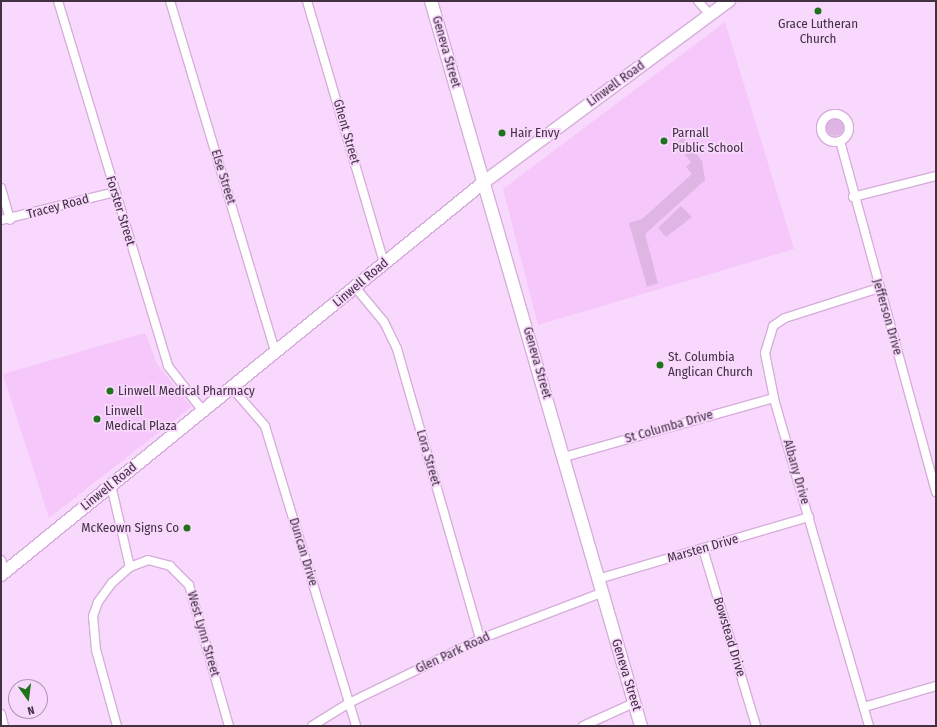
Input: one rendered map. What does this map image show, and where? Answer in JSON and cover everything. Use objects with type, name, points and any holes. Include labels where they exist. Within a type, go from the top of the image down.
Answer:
[{"type":"main road","name":"Geneva Street","points":[[431,1],[641,726]]},
{"type":"main road","name":"Linwell Road","points":[[3,574],[484,182],[729,1]]},
{"type":"street","name":"Forster Street","points":[[58,1],[114,192],[168,366],[203,411]]},
{"type":"street","name":"Else Street","points":[[170,1],[275,352]]},
{"type":"street","name":"Ghent Street","points":[[307,1],[384,263]]},
{"type":"street","points":[[698,1],[710,15]]},
{"type":"street","name":"Jefferson Drive","points":[[840,141],[853,197],[936,492]]},
{"type":"street","points":[[853,197],[936,176]]},
{"type":"street","points":[[1,188],[10,220]]},
{"type":"street","name":"Tracey Road","points":[[1,220],[10,220],[114,192]]},
{"type":"street","name":"Lora Street","points":[[355,287],[384,322],[397,349],[480,639]]},
{"type":"street","name":"Albany Drive","points":[[869,726],[774,398],[765,353],[773,326],[785,318],[879,288]]},
{"type":"street","name":"Duncan Drive","points":[[232,388],[265,426],[356,726]]},
{"type":"street","name":"St Columba Drive","points":[[564,458],[774,398]]},
{"type":"street","points":[[111,485],[130,567],[112,583],[98,602],[93,616],[96,650],[117,726]]},
{"type":"street","name":"Marsten Drive","points":[[598,579],[809,517]]},
{"type":"street","name":"Bowstead Drive","points":[[703,549],[756,726]]},
{"type":"street","points":[[1,560],[3,574]]},
{"type":"street","name":"West Lynn Street","points":[[130,567],[148,560],[170,566],[189,585],[229,726]]},
{"type":"street","name":"Glen Park Road","points":[[312,726],[349,703],[480,639],[602,594]]},
{"type":"street","points":[[864,707],[936,686]]},
{"type":"street","points":[[583,726],[634,703]]},
{"type":"street","points":[[1,714],[4,726]]},
{"type":"shaded area","name":"Parnall Public School","points":[[725,22],[794,249],[538,325],[503,189]]},
{"type":"shaded area","points":[[835,118],[841,121],[844,127],[841,133],[835,136],[829,133],[826,127],[829,121]]},
{"type":"shaded area","points":[[683,137],[702,161],[705,180],[645,234],[658,283],[647,287],[629,223],[642,219],[692,174],[686,167],[691,162],[676,144]]},
{"type":"shaded area","points":[[681,206],[692,217],[666,237],[658,228]]},
{"type":"shaded area","points":[[145,333],[157,364],[191,407],[49,518],[3,374]]},
{"type":"place","name":"Grace Lutheran Church","points":[[818,11]]},
{"type":"place","name":"Hair Envy","points":[[502,133]]},
{"type":"place","name":"Parnall Public School","points":[[664,141]]},
{"type":"place","name":"St. Columbia Anglican Church","points":[[660,365]]},
{"type":"place","name":"Linwell Medical Pharmacy","points":[[110,391]]},
{"type":"place","name":"Linwell Medical Plaza","points":[[97,419]]},
{"type":"place","name":"McKeown Signs Co","points":[[187,528]]}]
